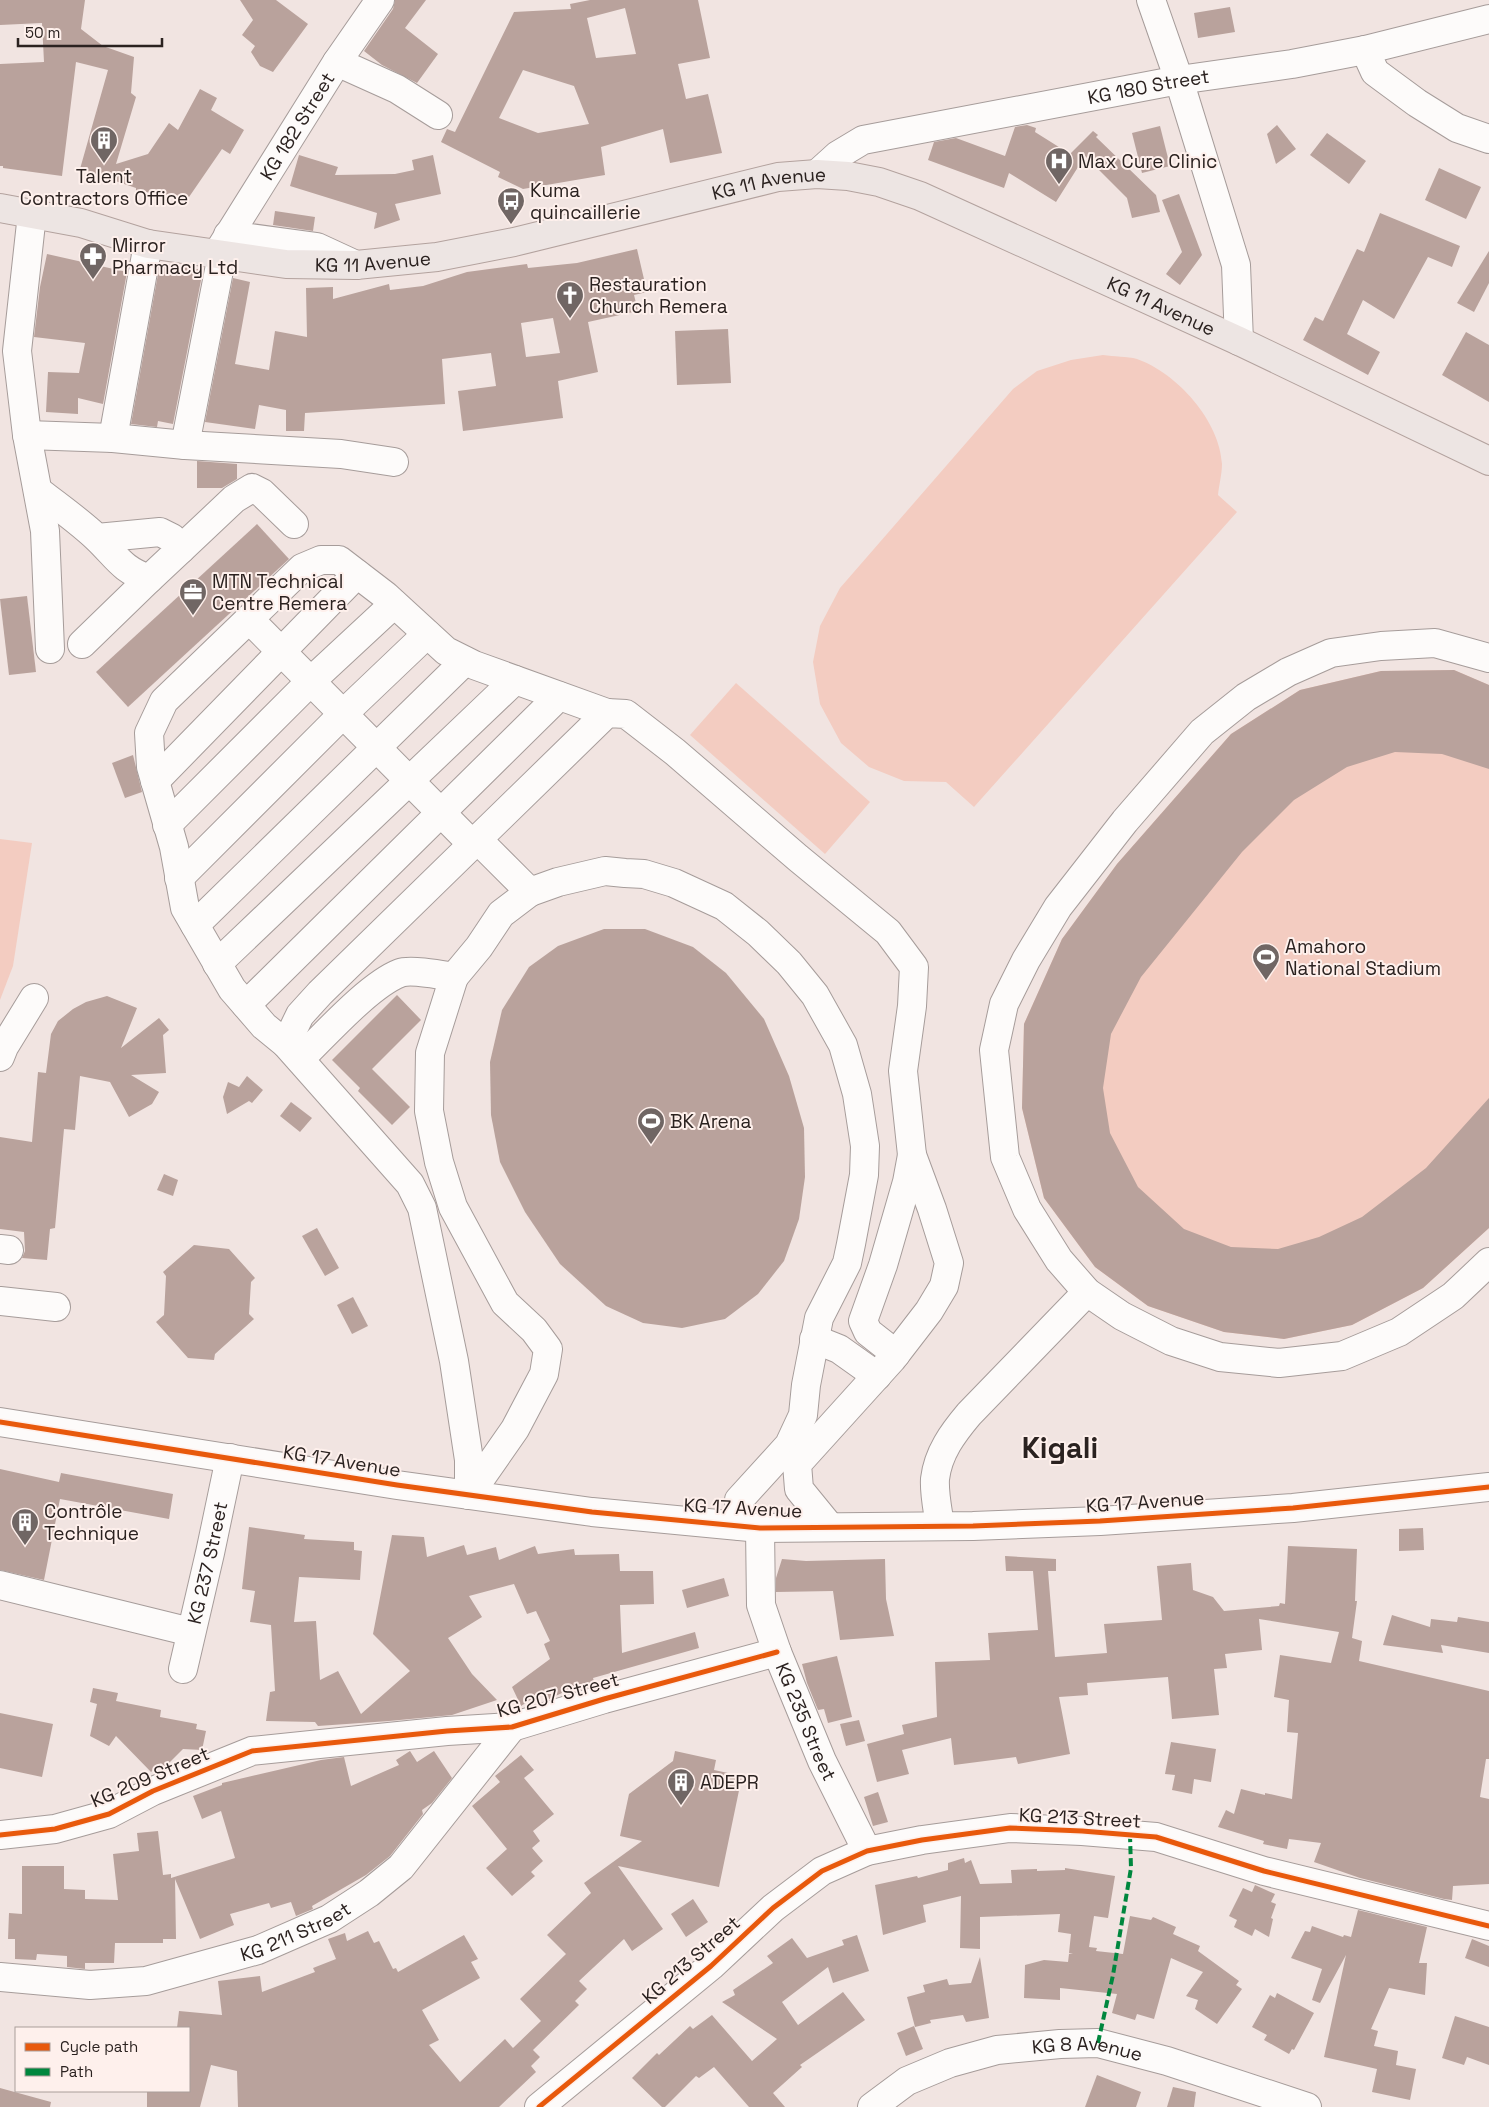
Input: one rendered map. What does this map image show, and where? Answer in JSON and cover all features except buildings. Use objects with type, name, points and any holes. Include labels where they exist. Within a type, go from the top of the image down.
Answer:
[{"type":"main road","name":"KG 11 Avenue","points":[[0,208],[81,223],[148,244],[222,248],[286,264],[356,265],[447,256],[514,242],[778,177],[817,174],[879,182],[920,196],[1239,341],[1489,461]]},
{"type":"street","name":"KG 182 Street","points":[[222,248],[337,62],[380,0]]},
{"type":"street","points":[[1151,0],[1236,264],[1239,341]]},
{"type":"street","name":"KG 180 Street","points":[[817,174],[838,155],[863,140],[1178,80],[1292,64],[1364,50],[1489,19]]},
{"type":"street","points":[[1364,50],[1375,72],[1417,103],[1457,128],[1489,139]]},
{"type":"street","points":[[337,62],[397,89],[438,114]]},
{"type":"street","points":[[32,214],[17,351],[27,435],[45,531],[50,649]]},
{"type":"street","points":[[113,438],[148,244]]},
{"type":"street","points":[[185,445],[222,248]]},
{"type":"street","points":[[27,435],[113,438],[185,445],[341,454],[394,462]]},
{"type":"street","points":[[82,644],[234,499],[252,488],[262,493],[294,524]]},
{"type":"street","points":[[38,491],[97,538],[120,563],[134,574],[149,579]]},
{"type":"street","points":[[97,538],[160,532],[172,538],[181,549]]},
{"type":"street","points":[[469,1495],[469,1460],[454,1361],[422,1208],[410,1184],[293,1052],[264,1026],[232,989],[185,908],[167,825],[150,767],[149,733],[164,701],[302,568],[321,560],[339,560],[394,604],[446,651],[465,661],[606,713],[626,714],[675,752],[798,858],[888,932],[914,967],[912,1006],[903,1071],[912,1155],[949,1263],[944,1286],[929,1311],[896,1354],[797,1464],[799,1489],[830,1527]]},
{"type":"street","points":[[155,781],[357,574]]},
{"type":"street","points":[[167,825],[311,681],[394,604]]},
{"type":"street","points":[[249,619],[441,813],[530,892]]},
{"type":"street","points":[[180,878],[343,714],[427,634]]},
{"type":"street","points":[[1489,658],[1435,643],[1381,646],[1331,653],[1288,672],[1246,697],[1202,732],[1125,821],[1058,907],[1026,960],[1004,1004],[994,1050],[1006,1157],[1026,1209],[1059,1260],[1087,1292],[1122,1316],[1171,1340],[1220,1357],[1279,1363],[1342,1356],[1399,1332],[1453,1296],[1489,1262]]},
{"type":"street","points":[[195,926],[465,661]]},
{"type":"street","points":[[217,964],[515,680]]},
{"type":"street","points":[[246,1005],[559,696]]},
{"type":"street","points":[[293,1052],[300,1015],[320,993],[606,713]]},
{"type":"street","name":"KG 235 Street","points":[[454,977],[479,947],[502,914],[530,892],[558,882],[605,871],[644,874],[674,883],[724,906],[758,933],[789,963],[815,995],[843,1045],[857,1094],[865,1146],[864,1175],[847,1263],[819,1318],[806,1384],[803,1415],[789,1445],[739,1500],[750,1527],[761,1605],[777,1652],[822,1761],[867,1851]]},
{"type":"street","points":[[293,1052],[375,989],[401,972],[454,977],[430,1053],[429,1111],[438,1162],[453,1207],[505,1303],[534,1330],[548,1349],[544,1374],[519,1421],[469,1495]]},
{"type":"street","points":[[0,1057],[4,1047],[34,998]]},
{"type":"street","points":[[896,1354],[868,1332],[863,1321],[883,1265],[907,1182],[912,1155]]},
{"type":"street","points":[[940,1526],[935,1480],[940,1460],[952,1435],[969,1414],[1087,1292]]},
{"type":"street","points":[[0,1301],[56,1307]]},
{"type":"street","points":[[814,1339],[839,1349],[877,1376]]},
{"type":"street","name":"KG 17 Avenue","points":[[0,1422],[397,1485],[592,1512],[750,1527],[940,1526],[1100,1521],[1293,1508],[1489,1487]]},
{"type":"street","name":"KG 237 Street","points":[[183,1669],[230,1458]]},
{"type":"street","points":[[0,1585],[191,1632]]},
{"type":"street","name":"KG 207 Street","points":[[252,1751],[447,1731],[512,1727],[604,1699],[777,1652]]},
{"type":"street","name":"KG 211 Street","points":[[0,1977],[90,1985],[146,1981],[258,1950],[329,1919],[369,1893],[401,1867],[512,1727]]},
{"type":"street","name":"KG 209 Street","points":[[0,1835],[55,1829],[109,1814],[153,1791],[252,1751]]},
{"type":"street","name":"KG 213 Street","points":[[539,2107],[711,1966],[773,1908],[822,1871],[867,1851],[922,1840],[1010,1828],[1156,1837],[1264,1871],[1489,1926]]},
{"type":"street","name":"KG 8 Avenue","points":[[872,2107],[907,2082],[950,2064],[997,2050],[1060,2044],[1098,2043],[1167,2061],[1308,2107]]},
{"type":"shaded area","points":[[1103,355],[1133,358],[1152,366],[1167,375],[1194,401],[1214,431],[1219,448],[1222,472],[1218,495],[1237,512],[974,807],[946,782],[904,781],[869,767],[841,743],[820,704],[813,662],[820,626],[840,588],[1013,389],[1037,371],[1071,360]]},
{"type":"shaded area","name":"Amahoro National Stadium","points":[[1454,670],[1489,685],[1489,1228],[1423,1288],[1352,1325],[1284,1339],[1224,1332],[1148,1306],[1095,1267],[1044,1198],[1022,1108],[1024,1024],[1062,939],[1117,864],[1231,734],[1300,690],[1381,671]]},
{"type":"shaded area","points":[[736,683],[870,802],[825,854],[690,735]]},
{"type":"shaded area","points":[[0,839],[32,843],[13,966],[0,1000]]},
{"type":"marked path","points":[[1098,2043],[1113,1975],[1131,1868],[1130,1835]]},
{"type":"cycle path","points":[[0,1422],[397,1485],[592,1512],[760,1528],[973,1526],[1100,1521],[1293,1508],[1489,1487]]},
{"type":"cycle path","points":[[0,1835],[55,1829],[109,1814],[153,1791],[252,1751],[447,1731],[512,1727],[604,1699],[777,1652]]},
{"type":"cycle path","points":[[539,2107],[711,1966],[773,1908],[822,1871],[867,1851],[922,1840],[1010,1828],[1156,1837],[1264,1871],[1489,1926]]},
{"type":"place","name":"Talent Contractors Office","points":[[104,164]]},
{"type":"place","name":"Max Cure Clinic","points":[[1059,185]]},
{"type":"place","name":"Kuma quincaillerie","points":[[511,225]]},
{"type":"place","name":"Mirror Pharmacy Ltd","points":[[93,280]]},
{"type":"place","name":"Restauration Church Remera","points":[[570,319]]},
{"type":"place","name":"MTN Technical Centre Remera","points":[[193,616]]},
{"type":"place","name":"Amahoro National Stadium","points":[[1266,981]]},
{"type":"place","name":"BK Arena","points":[[651,1145]]},
{"type":"place","name":"Contrôle Technique","points":[[25,1546]]},
{"type":"place","name":"ADEPR","points":[[681,1806]]},
{"type":"district","name":"Kigali","points":[[1060,1447]]}]
